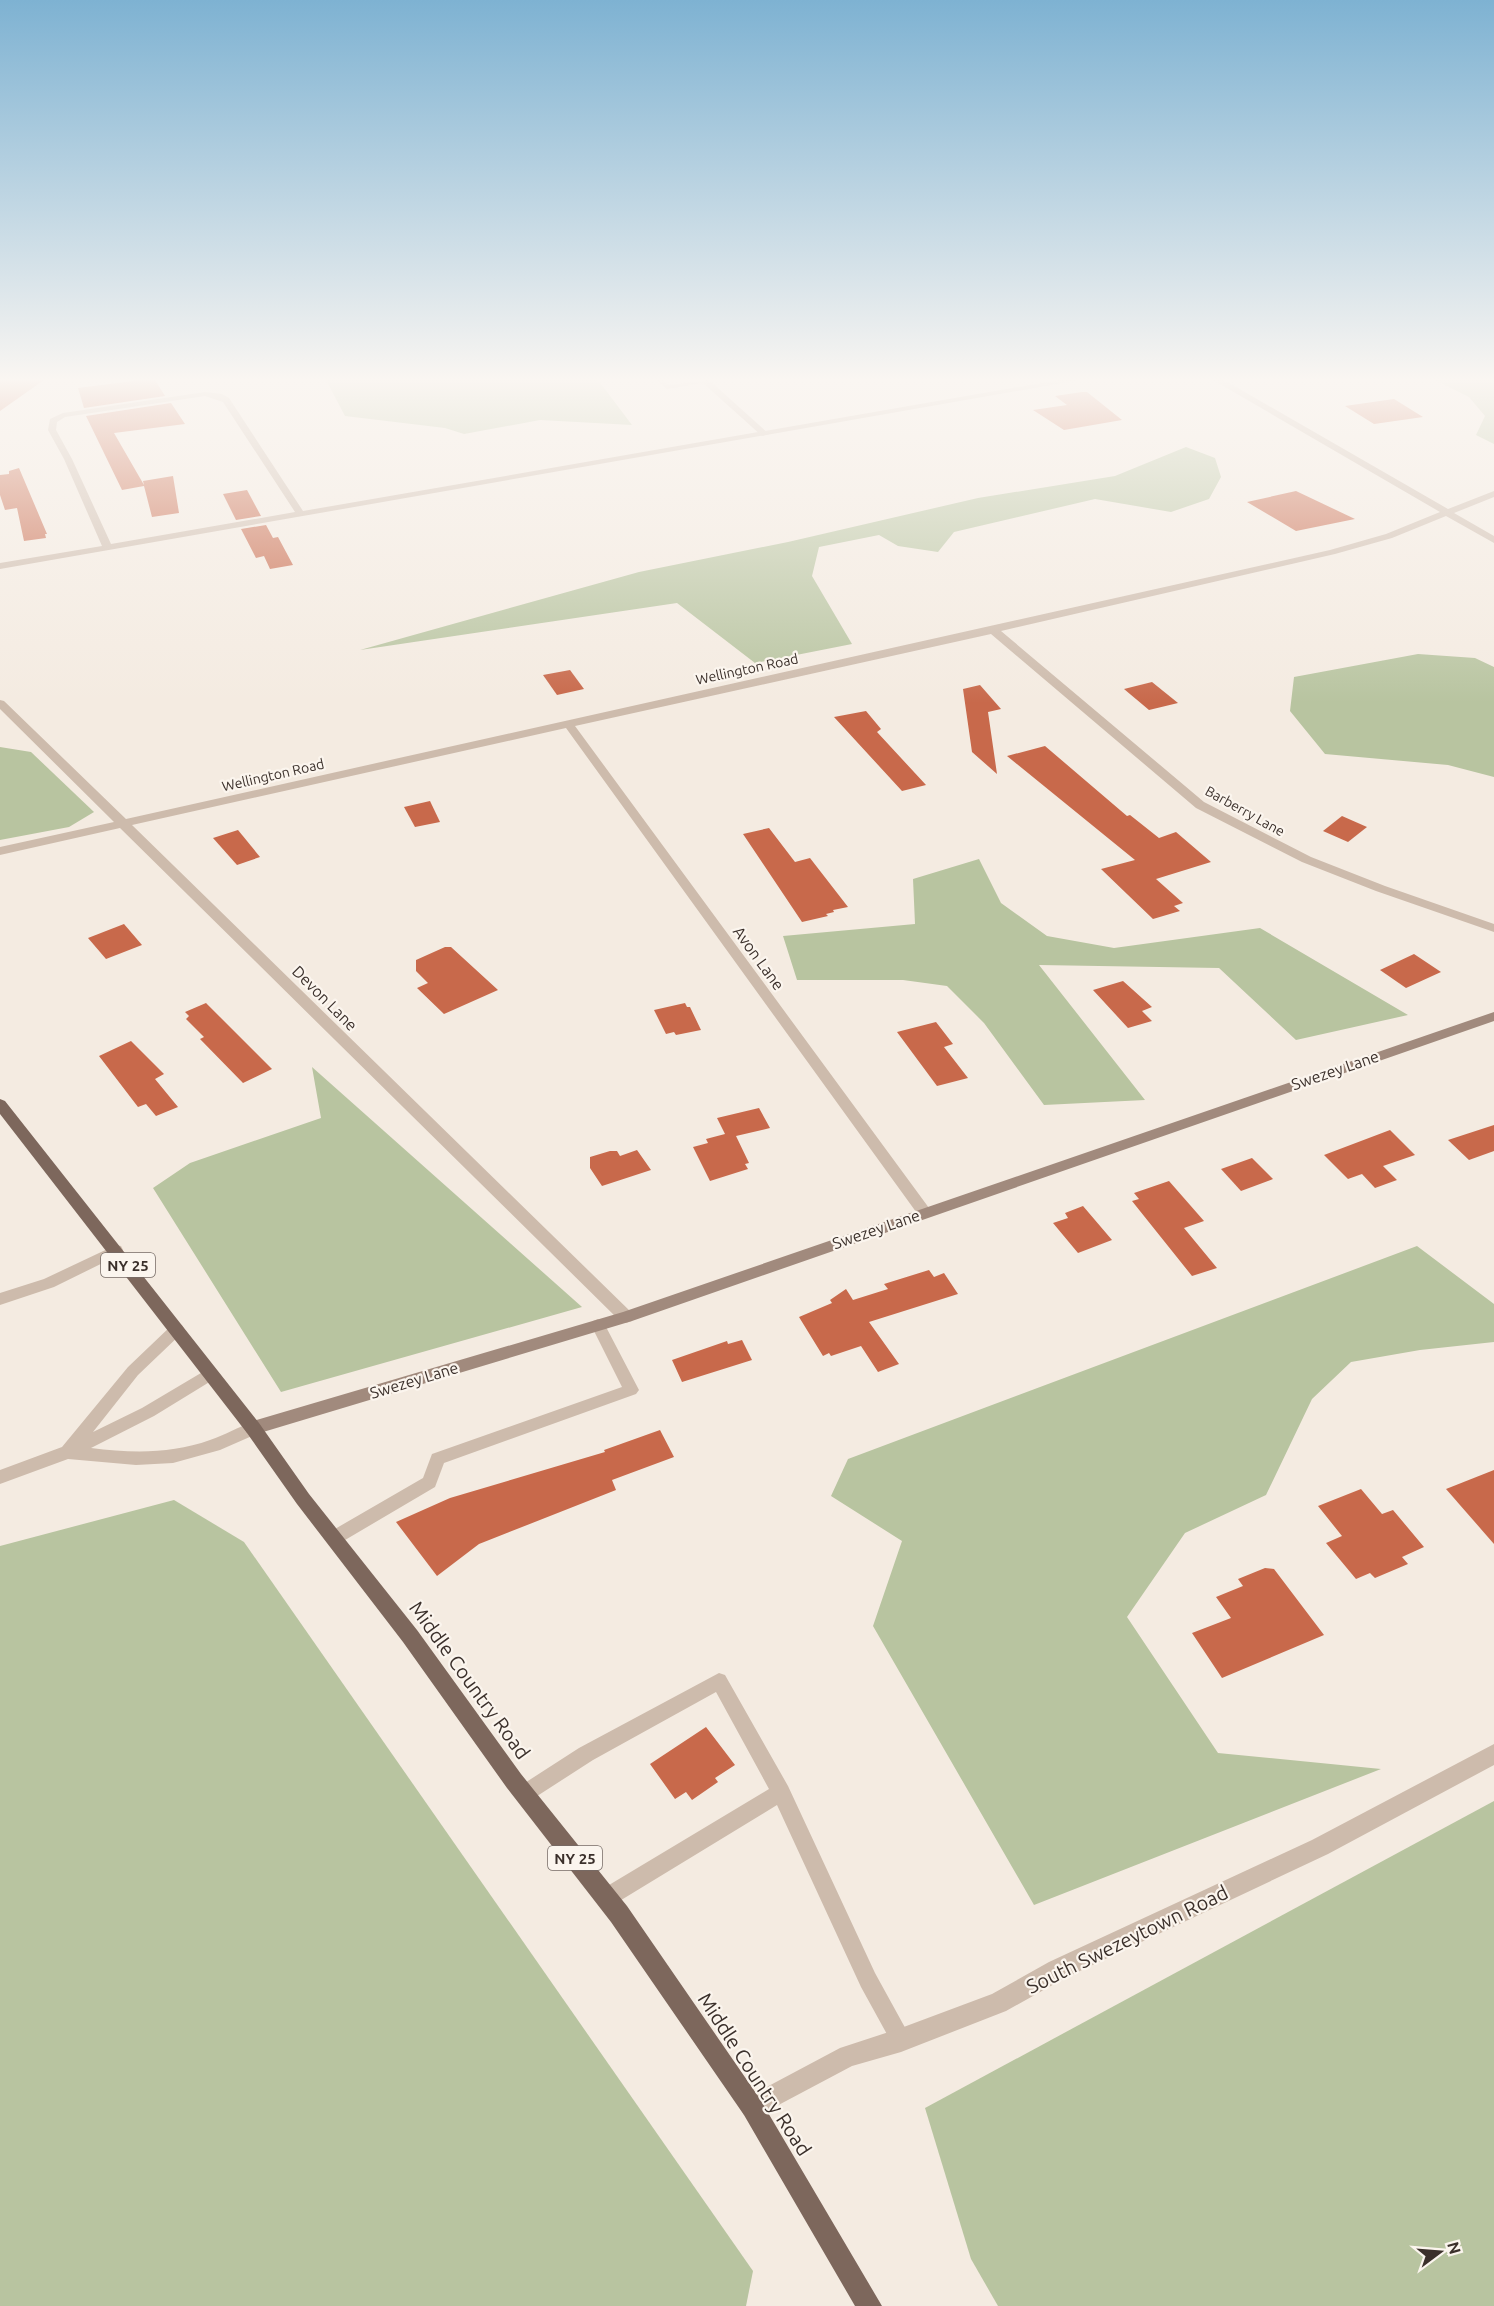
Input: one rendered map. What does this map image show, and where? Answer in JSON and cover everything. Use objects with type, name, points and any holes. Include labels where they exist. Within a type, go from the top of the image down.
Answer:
[{"type":"main road","name":"Middle Country Road","points":[[0,1104],[177,1329],[303,1499],[410,1636],[524,1794],[606,1898],[752,2107],[869,2306]]},
{"type":"street","points":[[81,488],[107,546]]},
{"type":"street","points":[[283,488],[301,514]]},
{"type":"street","points":[[0,566],[454,488]]},
{"type":"street","points":[[1403,488],[1494,540]]},
{"type":"street","name":"Wellington Road","points":[[0,851],[993,630],[1332,552],[1389,536],[1494,494]]},
{"type":"street","name":"Barberry Lane","points":[[993,630],[1116,731],[1192,798],[1237,827],[1317,864],[1494,928]]},
{"type":"street","name":"Devon Lane","points":[[0,703],[626,1317]]},
{"type":"street","name":"Avon Lane","points":[[568,724],[924,1212]]},
{"type":"street","name":"Swezey Lane","points":[[252,1428],[626,1317],[1494,1016]]},
{"type":"street","name":"South Swezeytown Road","points":[[752,2107],[848,2056],[901,2040],[998,2003],[1058,1970],[1320,1847],[1494,1754]]},
{"type":"lane","points":[[0,1299],[49,1283],[116,1250]]},
{"type":"lane","points":[[334,1538],[429,1482],[438,1459],[631,1390],[598,1325]]},
{"type":"lane","points":[[68,1452],[133,1371],[177,1329]]},
{"type":"lane","points":[[0,1477],[68,1452],[148,1412],[211,1374]]},
{"type":"lane","points":[[68,1452],[145,1459],[163,1457],[192,1452],[252,1428]]},
{"type":"lane","points":[[524,1794],[586,1754],[719,1681],[781,1792],[868,1980],[901,2040]]},
{"type":"lane","points":[[606,1898],[781,1792]]},
{"type":"green space","points":[[1043,488],[1215,488],[1209,499],[1171,512],[1095,499],[954,532],[938,552],[898,546],[879,535],[819,547],[812,576],[852,644],[755,663],[677,603],[360,650],[639,572],[788,542],[978,498]]},
{"type":"green space","points":[[1418,654],[1475,658],[1494,667],[1494,777],[1448,765],[1325,754],[1290,711],[1294,677]]},
{"type":"green space","points":[[0,747],[31,752],[94,812],[69,827],[0,840]]},
{"type":"green space","points":[[979,859],[1001,903],[1047,936],[1114,948],[1260,928],[1408,1015],[1296,1040],[1219,968],[1039,965],[1145,1100],[1044,1105],[984,1023],[947,986],[903,980],[797,980],[783,936],[915,924],[913,879]]},
{"type":"green space","points":[[312,1067],[582,1307],[281,1392],[153,1188],[190,1163],[321,1118]]},
{"type":"green space","points":[[1417,1246],[1494,1304],[1494,1342],[1420,1350],[1351,1362],[1312,1399],[1266,1495],[1185,1533],[1127,1617],[1218,1753],[1381,1769],[1034,1905],[873,1626],[902,1541],[831,1496],[848,1459]]},
{"type":"green space","points":[[174,1500],[244,1542],[753,2271],[746,2306],[0,2306],[0,1546]]},
{"type":"green space","points":[[1494,1801],[1494,2306],[998,2306],[971,2259],[925,2108]]},
{"type":"building","points":[[0,488],[27,488],[47,534],[45,534],[46,538],[24,541],[17,508],[5,510]]},
{"type":"building","points":[[144,488],[175,488],[179,513],[152,517]]},
{"type":"building","points":[[247,490],[261,516],[236,520],[223,494]]},
{"type":"building","points":[[1296,491],[1355,519],[1296,531],[1247,502]]},
{"type":"building","points":[[266,525],[273,538],[278,537],[293,565],[270,569],[264,556],[256,558],[241,529]]},
{"type":"building","points":[[570,670],[584,689],[557,695],[543,675]]},
{"type":"building","points":[[1152,682],[1178,703],[1149,710],[1124,689]]},
{"type":"building","points":[[980,685],[1001,709],[988,712],[997,774],[972,752],[963,689]]},
{"type":"building","points":[[866,711],[881,729],[877,732],[926,785],[902,791],[834,717]]},
{"type":"building","points":[[1045,746],[1127,816],[1130,815],[1159,838],[1176,832],[1211,862],[1156,879],[1183,903],[1174,906],[1180,911],[1153,919],[1101,869],[1135,860],[1007,756]]},
{"type":"building","points":[[430,801],[440,822],[415,827],[404,807]]},
{"type":"building","points":[[1342,816],[1367,827],[1348,842],[1323,831]]},
{"type":"building","points":[[769,828],[795,862],[810,858],[848,907],[833,910],[834,912],[826,914],[828,916],[802,922],[743,834]]},
{"type":"building","points":[[238,830],[260,857],[237,865],[213,838]]},
{"type":"building","points":[[124,924],[142,945],[106,959],[88,938]]},
{"type":"building","points":[[445,947],[451,947],[498,990],[444,1014],[417,988],[428,983],[416,971],[416,960]]},
{"type":"building","points":[[1414,954],[1441,972],[1406,988],[1380,970]]},
{"type":"building","points":[[1123,981],[1152,1007],[1142,1011],[1152,1021],[1128,1028],[1093,990]]},
{"type":"building","points":[[206,1003],[272,1069],[243,1083],[200,1039],[204,1037],[186,1019],[189,1016],[185,1012]]},
{"type":"building","points":[[685,1003],[687,1007],[690,1007],[701,1030],[676,1035],[674,1032],[666,1034],[654,1010]]},
{"type":"building","points":[[936,1022],[953,1044],[944,1047],[968,1078],[937,1086],[897,1032]]},
{"type":"building","points":[[131,1041],[164,1074],[155,1079],[178,1107],[156,1116],[146,1104],[138,1107],[99,1056]]},
{"type":"building","points":[[759,1108],[770,1128],[736,1136],[749,1163],[745,1164],[748,1169],[710,1181],[693,1147],[708,1143],[706,1139],[725,1134],[717,1118]]},
{"type":"building","points":[[1494,1125],[1494,1151],[1469,1160],[1448,1140]]},
{"type":"building","points":[[1390,1130],[1415,1155],[1383,1166],[1397,1180],[1375,1188],[1362,1174],[1348,1179],[1324,1155]]},
{"type":"building","points":[[637,1150],[651,1170],[602,1186],[590,1168],[590,1157],[610,1151],[617,1151],[620,1156]]},
{"type":"building","points":[[1252,1158],[1273,1179],[1241,1191],[1221,1169]]},
{"type":"building","points":[[1169,1181],[1204,1221],[1184,1228],[1217,1268],[1192,1276],[1132,1201],[1139,1199],[1134,1193]]},
{"type":"building","points":[[1083,1206],[1112,1240],[1078,1253],[1053,1223],[1068,1218],[1065,1213]]},
{"type":"building","points":[[929,1270],[934,1277],[944,1273],[958,1294],[869,1322],[899,1364],[878,1372],[861,1346],[831,1356],[829,1353],[823,1356],[799,1317],[832,1303],[830,1300],[846,1289],[853,1300],[888,1289],[884,1284]]},
{"type":"building","points":[[742,1340],[752,1360],[682,1382],[672,1360],[727,1341],[728,1344]]},
{"type":"building","points":[[660,1430],[674,1457],[612,1480],[616,1490],[479,1544],[437,1576],[396,1522],[450,1498],[605,1452],[604,1450]]},
{"type":"building","points":[[1494,1470],[1494,1544],[1446,1489]]},
{"type":"building","points":[[1361,1489],[1382,1514],[1393,1510],[1424,1547],[1402,1557],[1408,1564],[1375,1578],[1370,1573],[1356,1579],[1326,1543],[1342,1536],[1318,1506]]},
{"type":"building","points":[[1265,1568],[1274,1569],[1324,1635],[1222,1678],[1192,1633],[1231,1618],[1216,1597],[1243,1586],[1238,1579]]},
{"type":"building","points":[[706,1727],[735,1765],[715,1778],[718,1782],[692,1800],[686,1792],[675,1799],[650,1764]]}]
